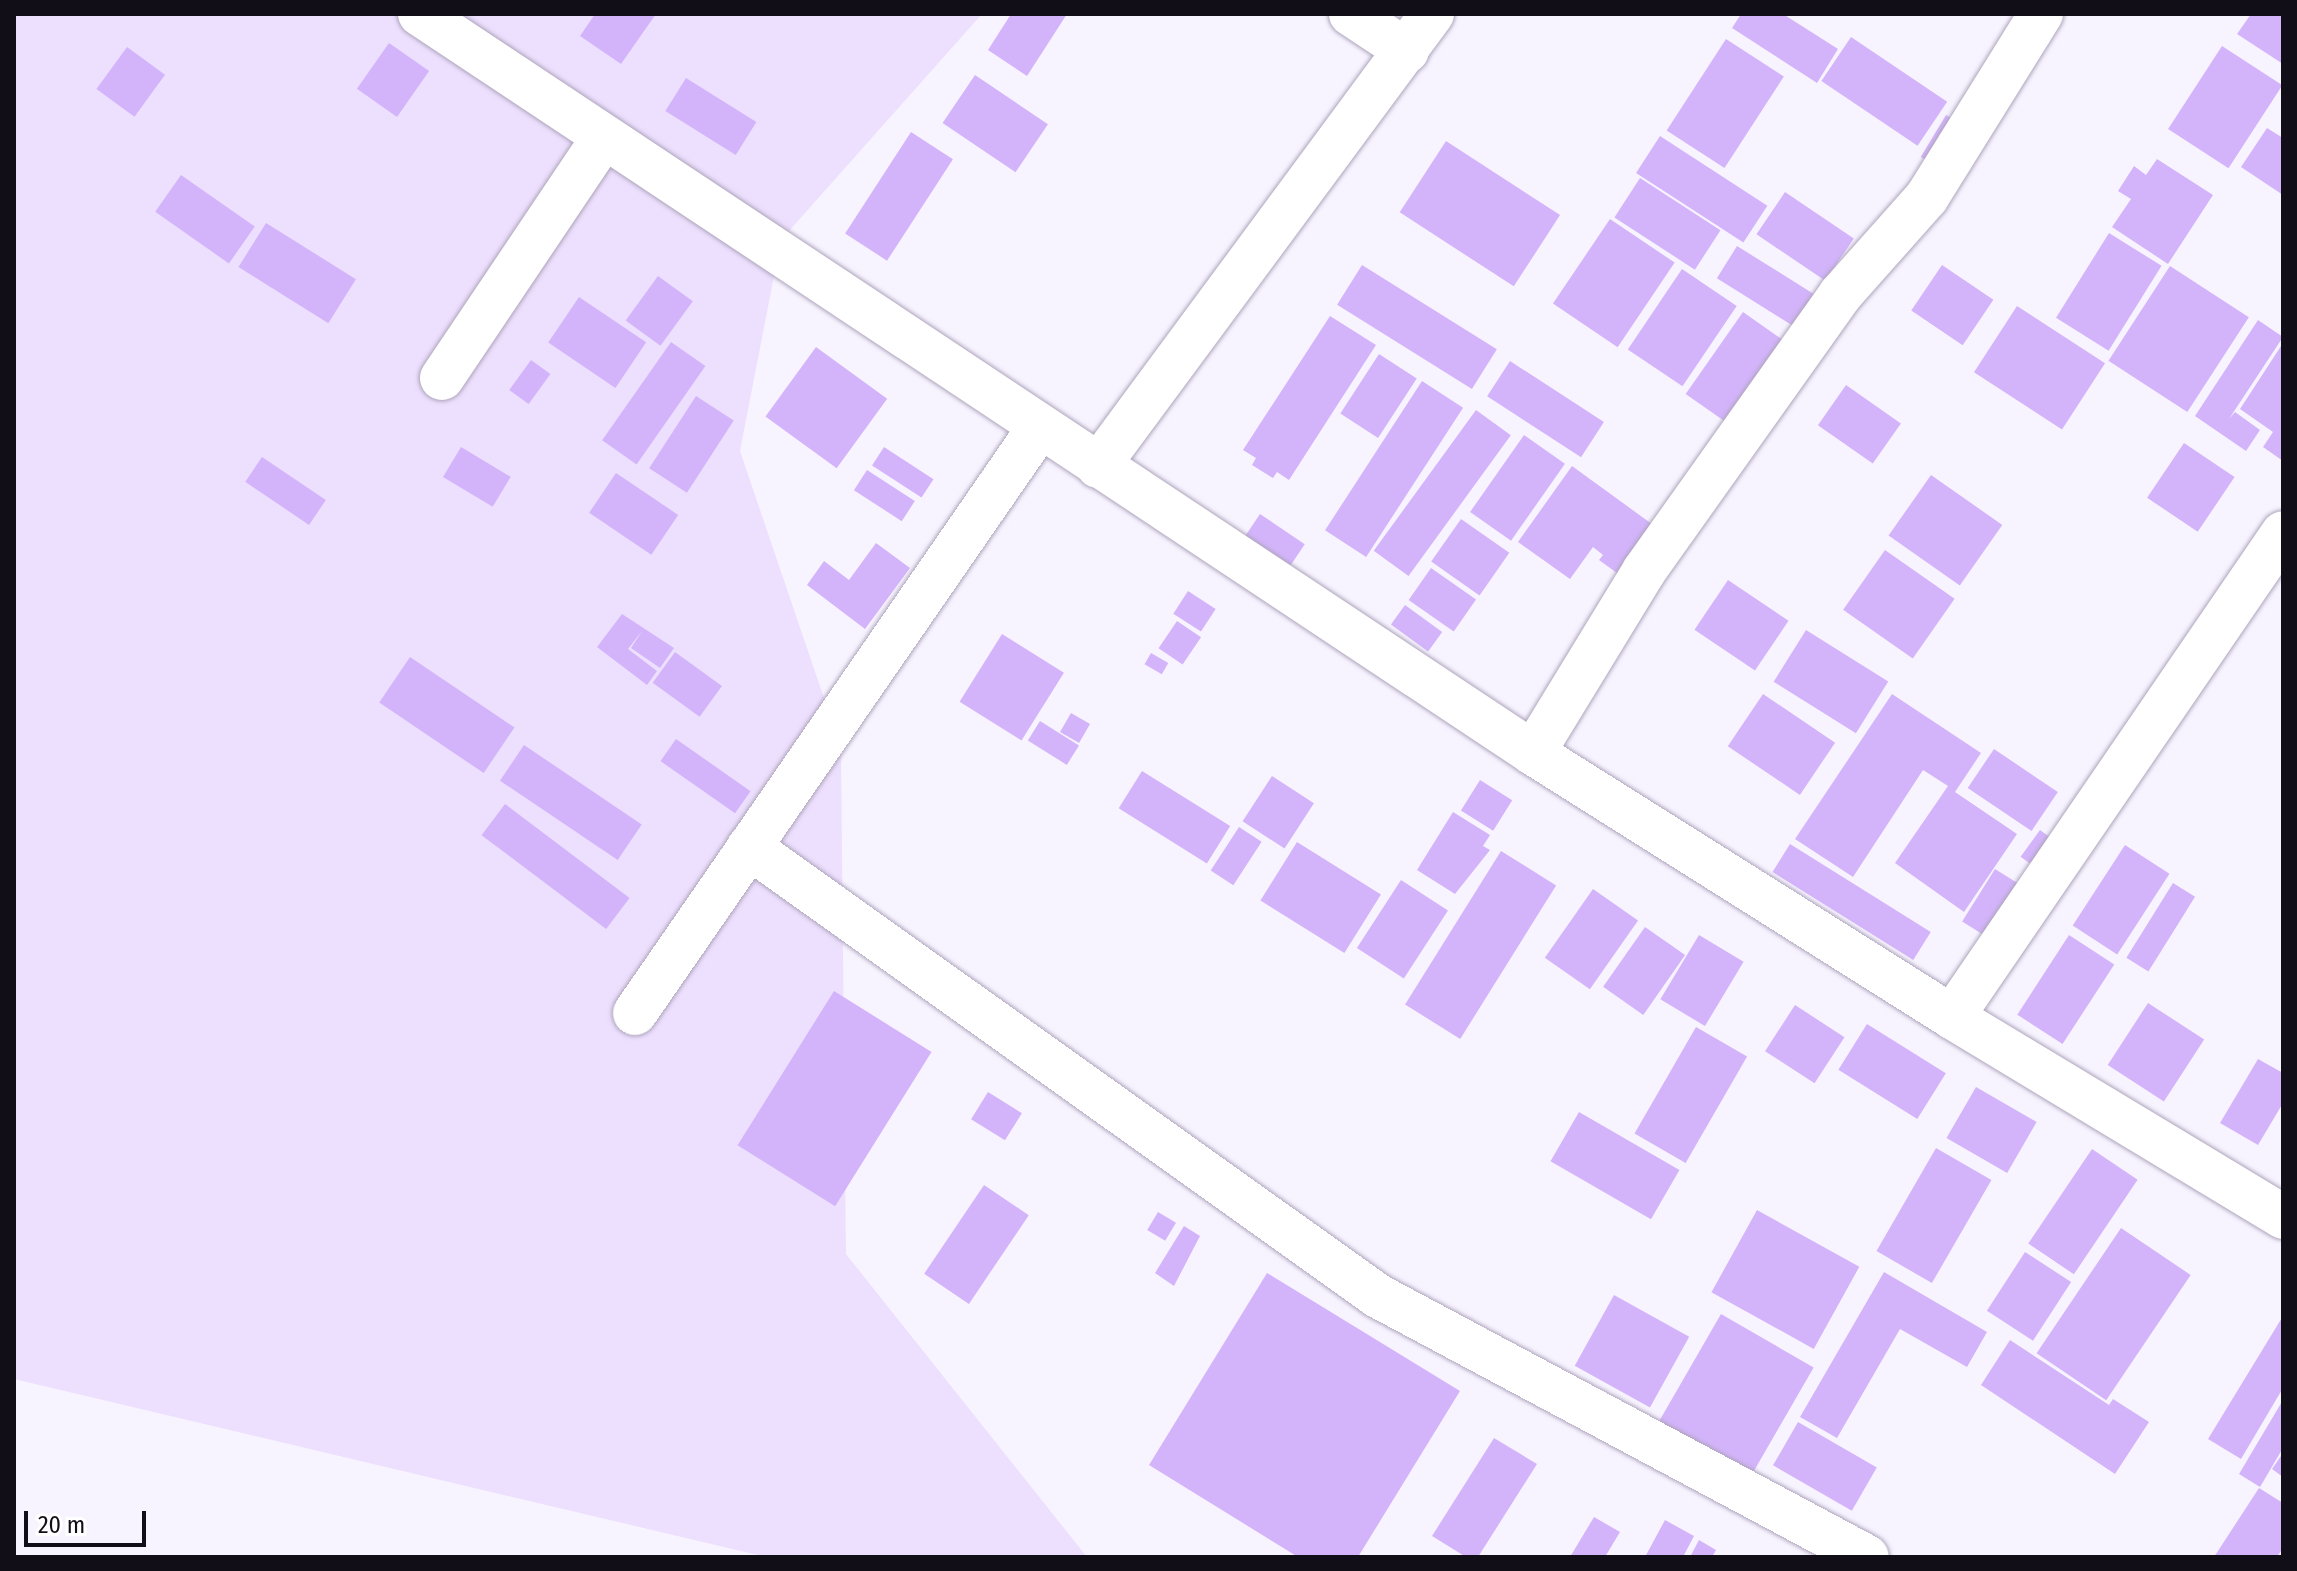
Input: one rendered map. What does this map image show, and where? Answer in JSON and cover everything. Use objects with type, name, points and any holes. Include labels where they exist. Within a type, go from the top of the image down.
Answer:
[{"type":"street","points":[[420,14],[1039,428],[1533,753],[1952,1017],[2283,1217]]},
{"type":"street","points":[[1351,14],[1407,51]]},
{"type":"street","points":[[1098,466],[1432,14]]},
{"type":"street","points":[[1533,753],[1644,571],[1840,295],[1927,197],[2041,14]]},
{"type":"street","points":[[442,378],[604,137]]},
{"type":"street","points":[[635,1013],[1039,428]]},
{"type":"street","points":[[1952,1017],[2283,533]]},
{"type":"street","points":[[749,847],[1378,1296],[1867,1557]]},
{"type":"shaded area","points":[[14,14],[982,14],[781,240],[740,451],[841,748],[846,1254],[1087,1557],[766,1557],[14,1379]]},
{"type":"building","points":[[595,14],[656,14],[621,64],[580,36]]},
{"type":"building","points":[[1011,14],[1067,14],[1027,76],[988,50]]},
{"type":"building","points":[[1741,14],[1783,14],[1838,49],[1817,83],[1732,28]]},
{"type":"building","points":[[2251,14],[2283,14],[2283,64],[2237,34]]},
{"type":"building","points":[[1851,37],[1947,102],[1918,146],[1821,81]]},
{"type":"building","points":[[1726,39],[1784,77],[1725,168],[1667,130]]},
{"type":"building","points":[[389,43],[429,71],[397,117],[357,89]]},
{"type":"building","points":[[2222,46],[2282,85],[2228,168],[2168,129]]},
{"type":"building","points":[[127,47],[165,75],[134,117],[96,89]]},
{"type":"building","points":[[975,75],[1048,124],[1016,172],[943,123]]},
{"type":"building","points":[[686,78],[756,122],[736,155],[665,111]]},
{"type":"building","points":[[1946,115],[1966,127],[1940,169],[1921,157]]},
{"type":"building","points":[[2267,128],[2283,138],[2283,195],[2241,167]]},
{"type":"building","points":[[911,132],[953,159],[887,261],[845,233]]},
{"type":"building","points":[[1660,136],[1767,206],[1743,243],[1636,173]]},
{"type":"building","points":[[1446,141],[1560,215],[1514,286],[1400,212]]},
{"type":"building","points":[[2157,159],[2213,195],[2168,264],[2112,227],[2131,199],[2118,191],[2134,166],[2146,175]]},
{"type":"building","points":[[181,175],[255,227],[229,263],[155,212]]},
{"type":"building","points":[[1640,178],[1721,230],[1695,270],[1614,217]]},
{"type":"building","points":[[1785,192],[1854,238],[1825,281],[1756,234]]},
{"type":"building","points":[[1610,219],[1675,263],[1618,347],[1553,304]]},
{"type":"building","points":[[266,223],[356,279],[328,323],[238,267]]},
{"type":"building","points":[[2109,233],[2162,266],[2109,351],[2056,318]]},
{"type":"building","points":[[1737,246],[1814,294],[1794,326],[1717,278]]},
{"type":"building","points":[[1362,265],[1497,349],[1472,389],[1337,305]]},
{"type":"building","points":[[1942,265],[1993,300],[1963,345],[1911,311]]},
{"type":"building","points":[[2170,266],[2249,317],[2187,412],[2108,361]]},
{"type":"building","points":[[1682,269],[1737,306],[1682,386],[1628,349]]},
{"type":"building","points":[[658,276],[693,301],[660,346],[626,320]]},
{"type":"building","points":[[579,297],[646,342],[615,388],[548,343]]},
{"type":"building","points":[[2017,306],[2105,363],[2062,429],[1974,372]]},
{"type":"building","points":[[1743,312],[1791,345],[1733,427],[1686,394]]},
{"type":"building","points":[[1330,316],[1376,345],[1289,480],[1277,472],[1273,478],[1252,465],[1256,458],[1243,450]]},
{"type":"building","points":[[2258,320],[2283,337],[2229,419],[2235,412],[2260,430],[2246,451],[2195,416]]},
{"type":"building","points":[[671,342],[705,366],[637,464],[602,440]]},
{"type":"building","points":[[2283,343],[2283,461],[2263,447],[2273,432],[2240,409]]},
{"type":"building","points":[[816,347],[887,399],[837,468],[765,417]]},
{"type":"building","points":[[1379,354],[1417,379],[1378,438],[1340,414]]},
{"type":"building","points":[[531,360],[550,374],[529,404],[509,390]]},
{"type":"building","points":[[1510,361],[1604,422],[1581,457],[1487,396]]},
{"type":"building","points":[[1422,381],[1463,408],[1366,557],[1325,530]]},
{"type":"building","points":[[1846,385],[1901,423],[1873,464],[1818,425]]},
{"type":"building","points":[[696,396],[734,421],[687,493],[649,468]]},
{"type":"building","points":[[1476,410],[1511,435],[1409,576],[1374,551]]},
{"type":"building","points":[[1524,435],[1565,464],[1511,541],[1470,512]]},
{"type":"building","points":[[2184,443],[2235,477],[2198,532],[2147,498]]},
{"type":"building","points":[[461,447],[511,477],[493,507],[443,477]]},
{"type":"building","points":[[884,447],[933,479],[921,498],[872,465]]},
{"type":"building","points":[[262,457],[326,500],[309,525],[245,482]]},
{"type":"building","points":[[1572,466],[1656,527],[1621,576],[1599,560],[1603,555],[1593,547],[1570,579],[1518,542]]},
{"type":"building","points":[[867,470],[915,501],[902,521],[854,490]]},
{"type":"building","points":[[616,473],[678,515],[651,555],[589,513]]},
{"type":"building","points":[[1931,475],[2002,525],[1960,586],[1889,536]]},
{"type":"building","points":[[1260,514],[1305,544],[1287,570],[1243,540]]},
{"type":"building","points":[[1461,519],[1509,553],[1480,595],[1431,562]]},
{"type":"building","points":[[876,543],[910,568],[865,629],[807,585],[824,561],[849,580]]},
{"type":"building","points":[[1885,550],[1955,599],[1913,659],[1843,610]]},
{"type":"building","points":[[1431,568],[1476,600],[1454,631],[1409,600]]},
{"type":"building","points":[[1728,580],[1789,621],[1755,671],[1694,630]]},
{"type":"building","points":[[1188,591],[1216,609],[1201,632],[1173,614]]},
{"type":"building","points":[[1405,605],[1442,632],[1428,651],[1391,624]]},
{"type":"building","points":[[622,614],[674,648],[660,668],[631,648],[642,631],[628,649],[657,671],[647,685],[597,647]]},
{"type":"building","points":[[1177,621],[1201,637],[1183,665],[1159,648]]},
{"type":"building","points":[[1806,630],[1888,681],[1856,733],[1774,682]]},
{"type":"building","points":[[1002,634],[1064,673],[1022,741],[960,702]]},
{"type":"building","points":[[675,652],[722,686],[700,717],[653,683]]},
{"type":"building","points":[[1151,653],[1168,663],[1162,674],[1144,664]]},
{"type":"building","points":[[410,657],[514,727],[484,773],[379,703]]},
{"type":"building","points":[[1763,694],[1835,743],[1800,795],[1728,746]]},
{"type":"building","points":[[1892,694],[1981,753],[1955,792],[2017,834],[1964,912],[1895,863],[1948,786],[1923,770],[1853,877],[1795,839]]},
{"type":"building","points":[[1071,713],[1090,724],[1079,743],[1060,732]]},
{"type":"building","points":[[1040,721],[1079,745],[1067,765],[1028,741]]},
{"type":"building","points":[[676,739],[751,791],[735,813],[661,761]]},
{"type":"building","points":[[524,745],[642,824],[618,860],[500,781]]},
{"type":"building","points":[[1994,749],[2058,792],[2032,831],[1968,788]]},
{"type":"building","points":[[1142,771],[1230,826],[1207,863],[1119,808]]},
{"type":"building","points":[[1272,776],[1314,803],[1285,849],[1243,821]]},
{"type":"building","points":[[1480,780],[1512,800],[1493,831],[1461,811]]},
{"type":"building","points":[[505,804],[630,898],[606,929],[482,835]]},
{"type":"building","points":[[1453,812],[1490,835],[1483,846],[1490,850],[1455,894],[1417,870]]},
{"type":"building","points":[[1239,827],[1262,842],[1233,885],[1211,871]]},
{"type":"building","points":[[2040,830],[2058,843],[2038,870],[2021,857]]},
{"type":"building","points":[[1297,842],[1381,894],[1344,953],[1260,901]]},
{"type":"building","points":[[1790,844],[1931,932],[1913,960],[1773,872]]},
{"type":"building","points":[[2125,845],[2169,874],[2117,954],[2073,926]]},
{"type":"building","points":[[1501,851],[1556,885],[1460,1039],[1405,1004]]},
{"type":"building","points":[[1995,869],[2030,891],[1997,943],[1962,922]]},
{"type":"building","points":[[1401,880],[1448,910],[1404,978],[1357,948]]},
{"type":"building","points":[[2173,883],[2195,897],[2148,971],[2126,958]]},
{"type":"building","points":[[1593,889],[1638,921],[1590,989],[1545,958]]},
{"type":"building","points":[[1645,927],[1685,955],[1643,1015],[1603,987]]},
{"type":"building","points":[[1699,935],[1744,962],[1705,1026],[1660,999]]},
{"type":"building","points":[[2069,935],[2114,964],[2063,1044],[2017,1015]]},
{"type":"building","points":[[834,991],[932,1052],[835,1206],[738,1145]]},
{"type":"building","points":[[2148,1003],[2204,1039],[2164,1102],[2108,1065]]},
{"type":"building","points":[[1795,1005],[1844,1037],[1815,1083],[1765,1051]]},
{"type":"building","points":[[1867,1024],[1946,1073],[1917,1119],[1838,1070]]},
{"type":"building","points":[[1696,1027],[1747,1056],[1686,1163],[1634,1134]]},
{"type":"building","points":[[2258,1059],[2283,1073],[2283,1103],[2258,1145],[2220,1123]]},
{"type":"building","points":[[1976,1087],[2037,1122],[2007,1173],[1946,1138]]},
{"type":"building","points":[[988,1092],[1022,1113],[1005,1140],[971,1119]]},
{"type":"building","points":[[1579,1112],[1679,1170],[1651,1219],[1550,1161]]},
{"type":"building","points":[[1936,1148],[1991,1180],[1932,1283],[1876,1251]]},
{"type":"building","points":[[2092,1149],[2138,1180],[2074,1274],[2028,1244]]},
{"type":"building","points":[[984,1185],[1029,1215],[969,1304],[924,1274]]},
{"type":"building","points":[[1757,1210],[1859,1267],[1814,1349],[1711,1292]]},
{"type":"building","points":[[1158,1212],[1176,1223],[1165,1241],[1147,1230]]},
{"type":"building","points":[[1184,1226],[1200,1236],[1174,1286],[1155,1273]]},
{"type":"building","points":[[2121,1228],[2191,1275],[2106,1400],[2037,1353]]},
{"type":"building","points":[[2025,1252],[2071,1282],[2033,1341],[1987,1311]]},
{"type":"building","points":[[1884,1272],[1987,1332],[1967,1367],[1900,1329],[1837,1438],[1800,1417]]},
{"type":"building","points":[[1267,1273],[1460,1391],[1358,1557],[1298,1557],[1149,1465]]},
{"type":"building","points":[[1614,1295],[1689,1337],[1650,1408],[1575,1366]]},
{"type":"building","points":[[1721,1314],[1814,1368],[1750,1477],[1658,1424]]},
{"type":"building","points":[[2283,1316],[2283,1388],[2241,1459],[2208,1439]]},
{"type":"building","points":[[2010,1340],[2109,1405],[2113,1399],[2149,1422],[2115,1474],[1981,1385]]},
{"type":"building","points":[[2283,1400],[2283,1448],[2260,1487],[2239,1474]]},
{"type":"building","points":[[1798,1422],[1877,1468],[1852,1511],[1773,1465]]},
{"type":"building","points":[[1494,1438],[1537,1464],[1478,1557],[1466,1557],[1432,1536]]},
{"type":"building","points":[[2283,1453],[2283,1477],[2272,1469]]},
{"type":"building","points":[[2259,1488],[2283,1503],[2283,1548],[2277,1557],[2214,1557]]},
{"type":"building","points":[[1594,1517],[1620,1532],[1605,1557],[1570,1557]]},
{"type":"building","points":[[1665,1520],[1694,1536],[1683,1557],[1645,1557]]},
{"type":"building","points":[[1699,1540],[1716,1550],[1712,1557],[1690,1557]]}]
